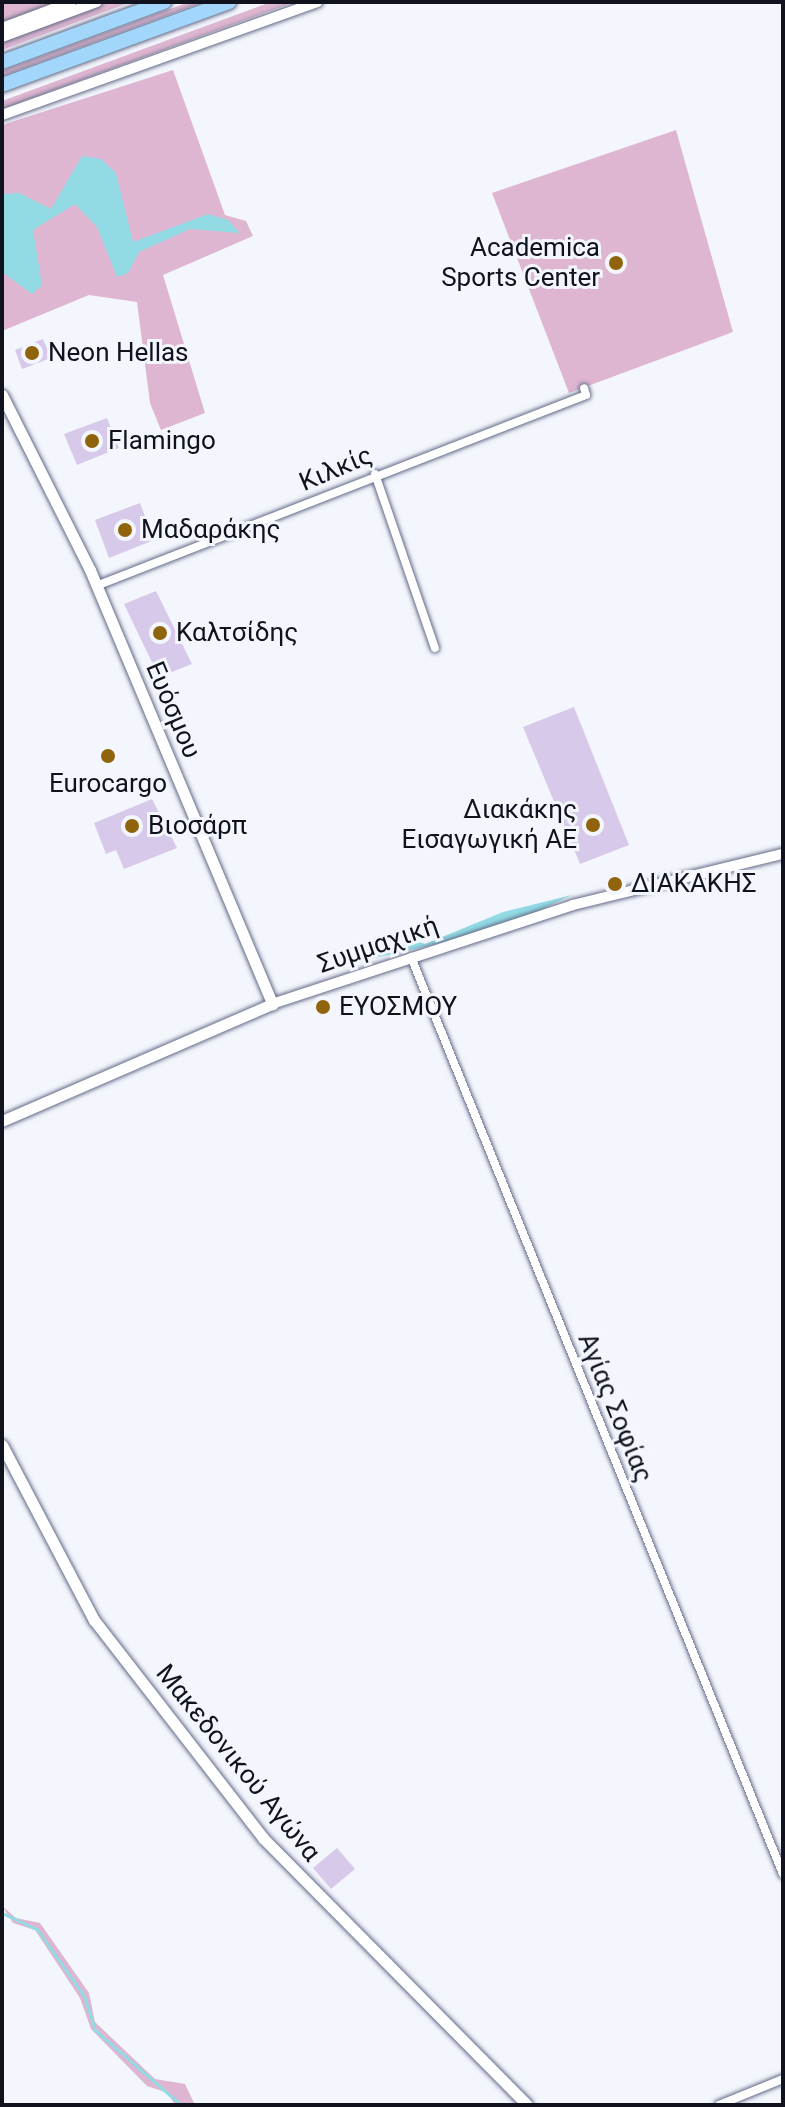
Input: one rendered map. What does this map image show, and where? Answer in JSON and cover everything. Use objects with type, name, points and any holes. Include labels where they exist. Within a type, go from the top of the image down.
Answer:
[{"type":"highway","points":[[2,62],[164,2]]},
{"type":"highway","points":[[2,85],[229,2]]},
{"type":"main road","name":"Ευόσμου","points":[[2,395],[96,586],[272,1004]]},
{"type":"main road","name":"Συμμαχική","points":[[2,1121],[272,1004]]},
{"type":"main road","name":"Μακεδονικού Αγώνα","points":[[2,1445],[94,1620],[263,1838],[527,2105]]},
{"type":"street","points":[[2,28],[71,2]]},
{"type":"street","points":[[2,37],[97,2]]},
{"type":"street","points":[[2,115],[317,2]]},
{"type":"street","name":"Κιλκίς","points":[[96,586],[375,474],[586,395],[584,388]]},
{"type":"street","points":[[375,474],[435,648]]},
{"type":"street","name":"Συμμαχική","points":[[272,1004],[630,889],[783,854]]},
{"type":"street","name":"Αγίας Σοφίας","points":[[411,957],[783,1874]]},
{"type":"street","points":[[719,2105],[783,2079]]},
{"type":"shaded area","points":[[2,2],[60,2],[2,25]]},
{"type":"shaded area","points":[[107,2],[131,2],[2,50],[2,41]]},
{"type":"shaded area","points":[[189,2],[203,2],[2,76],[2,71]]},
{"type":"shaded area","points":[[271,2],[294,2],[2,109],[2,101]]},
{"type":"shaded area","points":[[173,70],[225,215],[246,221],[253,236],[163,275],[205,413],[161,430],[150,403],[137,302],[89,295],[2,331],[2,125]]},
{"type":"shaded area","name":"Academica Sports Center","points":[[676,130],[733,332],[569,393],[492,193]]},
{"type":"shaded area","points":[[2,1906],[16,1918],[40,1923],[89,1993],[95,2022],[155,2079],[185,2084],[195,2105],[175,2105],[168,2093],[147,2086],[91,2029],[80,1998],[35,1930],[13,1923]]},
{"type":"water","points":[[82,156],[101,159],[116,173],[133,242],[208,214],[228,220],[240,233],[190,229],[139,252],[128,273],[117,277],[97,227],[75,204],[33,230],[42,285],[32,294],[2,272],[2,194],[19,193],[51,209]]},
{"type":"water","points":[[572,895],[498,930],[362,961],[414,940],[425,944],[503,912]]},
{"type":"building","name":"Neon Hellas","points":[[43,339],[51,358],[22,369],[15,350]]},
{"type":"building","name":"Flamingo","points":[[107,418],[119,448],[77,465],[64,434]]},
{"type":"building","name":"Μαδαράκης","points":[[140,503],[154,540],[109,558],[95,520]]},
{"type":"building","name":"Καλτσίδης","points":[[156,591],[192,664],[159,677],[124,604]]},
{"type":"building","points":[[574,707],[629,845],[580,864],[523,727]]},
{"type":"building","name":"Βιοσάρπ","points":[[152,799],[177,848],[124,869],[116,850],[106,854],[94,823]]},
{"type":"building","points":[[337,1848],[355,1869],[331,1889],[313,1868]]},
{"type":"waterway","points":[[2,1913],[37,1929],[84,1996],[95,2030],[181,2105]]},
{"type":"place","name":"Academica Sports Center","points":[[616,263]]},
{"type":"place","name":"Neon Hellas","points":[[32,353]]},
{"type":"place","name":"Flamingo","points":[[92,441]]},
{"type":"place","name":"Μαδαράκης","points":[[125,530]]},
{"type":"place","name":"Καλτσίδης","points":[[160,633]]},
{"type":"place","name":"Eurocargo","points":[[108,756]]},
{"type":"place","name":"Διακάκης Εισαγωγική ΑΕ","points":[[593,825]]},
{"type":"place","name":"Βιοσάρπ","points":[[132,826]]},
{"type":"place","name":"ΔΙΑΚΑΚΗΣ","points":[[615,884]]},
{"type":"place","name":"ΕΥΟΣΜΟΥ","points":[[323,1007]]}]
